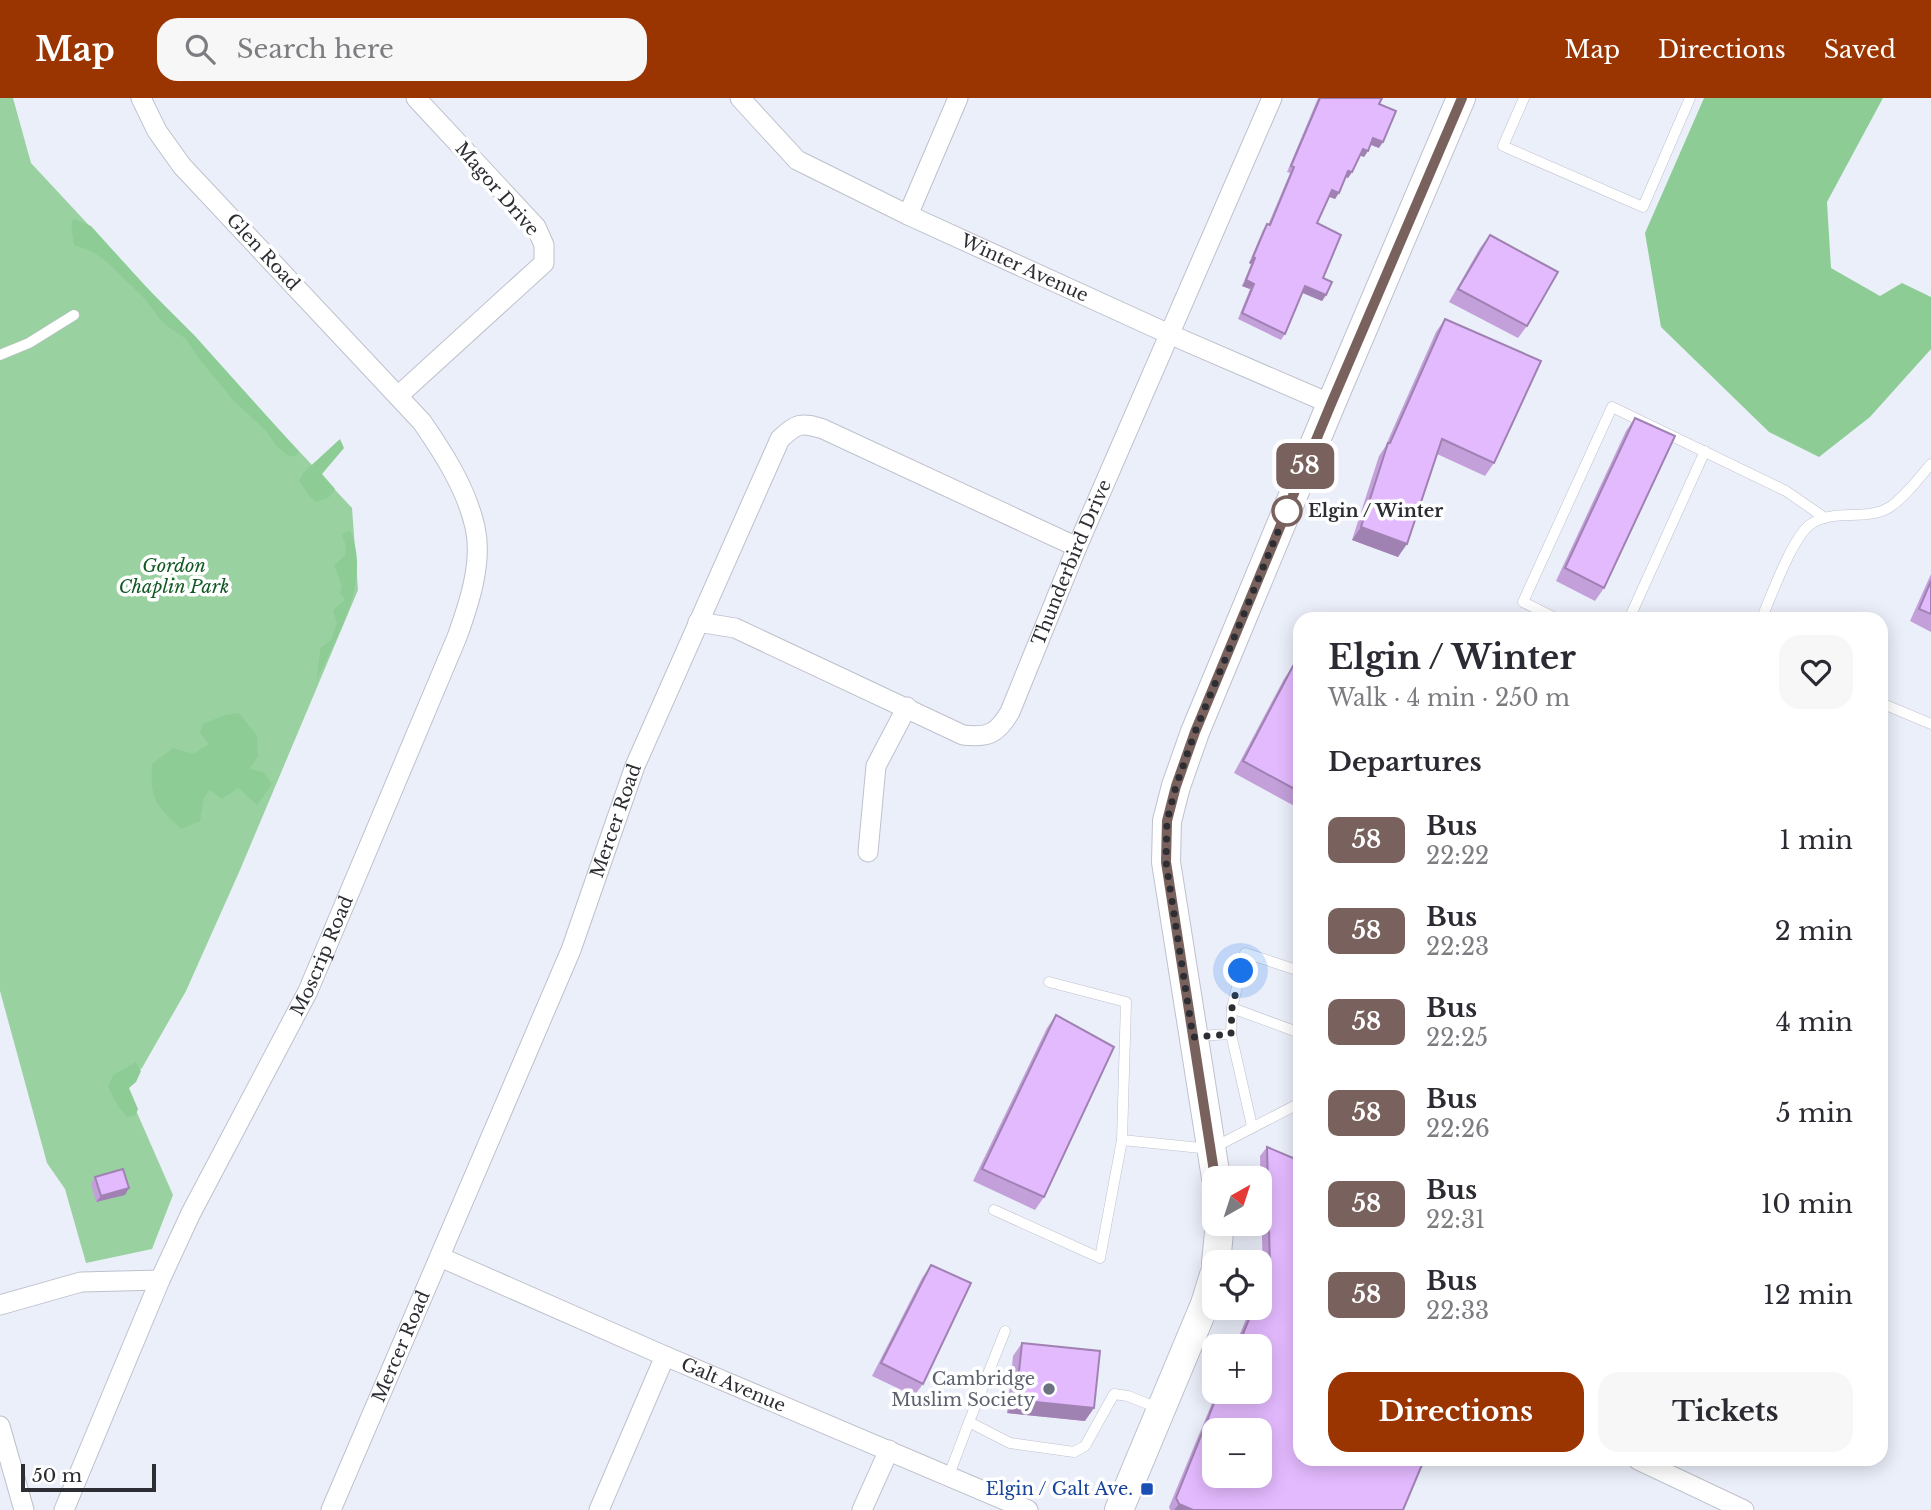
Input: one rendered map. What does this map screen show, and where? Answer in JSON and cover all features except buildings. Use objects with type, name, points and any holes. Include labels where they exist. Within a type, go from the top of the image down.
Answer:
[{"type":"street","name":"Glen Road","points":[[141,98],[156,131],[183,166],[398,396]]},
{"type":"street","name":"Magor Drive","points":[[398,396],[544,263],[544,245],[536,227],[416,98]]},
{"type":"street","name":"Winter Avenue","points":[[740,98],[797,160],[908,215],[1169,334],[1331,404]]},
{"type":"street","points":[[908,215],[958,98]]},
{"type":"street","name":"Thunderbird Drive","points":[[698,622],[735,628],[963,735],[980,737],[996,731],[1010,712],[1077,547],[1272,98]]},
{"type":"street","points":[[1214,1166],[1166,862],[1167,821],[1195,732],[1461,98]]},
{"type":"street","name":"Moscrip Road","points":[[64,1510],[160,1280],[191,1213],[308,991],[466,611],[476,561],[475,528],[450,463],[422,422],[398,396]]},
{"type":"street","name":"Mercer Road","points":[[331,1510],[571,950],[635,766],[780,439],[791,428],[804,423],[823,429],[1077,547]]},
{"type":"street","points":[[869,852],[876,766],[907,707]]},
{"type":"street","name":"Galt Avenue","points":[[440,1257],[1028,1510]]},
{"type":"street","points":[[0,1306],[82,1282],[160,1280]]},
{"type":"street","points":[[1119,1510],[1202,1311]]},
{"type":"street","points":[[599,1510],[665,1356]]},
{"type":"street","points":[[0,1426],[24,1510]]},
{"type":"street","points":[[862,1510],[889,1450]]},
{"type":"street","points":[[1651,1466],[1744,1510]]},
{"type":"lane","points":[[1524,98],[1503,146],[1643,207],[1690,98]]},
{"type":"lane","points":[[0,355],[29,343],[74,315]]},
{"type":"lane","points":[[1544,612],[1523,601],[1612,407],[1786,491],[1825,517]]},
{"type":"lane","points":[[1633,612],[1704,451]]},
{"type":"lane","points":[[1765,612],[1796,542],[1810,524],[1825,517],[1867,514],[1889,508],[1931,464]]},
{"type":"lane","points":[[1888,707],[1931,724]]},
{"type":"lane","points":[[1252,1126],[1231,1034],[1232,1008],[1245,953],[1293,969]]},
{"type":"lane","points":[[994,1210],[1100,1258],[1122,1140],[1126,1002],[1049,982]]},
{"type":"lane","points":[[1232,1008],[1293,1030]]},
{"type":"lane","points":[[1193,1037],[1231,1034]]},
{"type":"lane","points":[[1122,1140],[1211,1149],[1293,1106]]},
{"type":"lane","points":[[949,1475],[1004,1331]]},
{"type":"lane","points":[[969,1422],[1010,1443],[1074,1452],[1085,1446],[1114,1394],[1128,1396],[1162,1409]]},
{"type":"green space","name":"Gordon Chaplin Park","points":[[0,98],[13,98],[31,163],[352,508],[358,590],[186,991],[142,1068],[124,1083],[173,1195],[152,1249],[86,1263],[65,1189],[47,1163],[0,991]]},
{"type":"green space","points":[[1704,98],[1883,98],[1827,202],[1831,268],[1880,296],[1902,283],[1931,297],[1931,349],[1870,417],[1819,457],[1769,432],[1661,327],[1645,233]]},
{"type":"green space","points":[[74,219],[91,226],[299,452],[288,456],[276,445],[266,431],[233,400],[186,339],[163,323],[144,298],[107,262],[93,252],[74,245],[71,223]]},
{"type":"green space","points":[[340,439],[344,448],[322,474],[335,489],[328,498],[317,502],[299,481],[303,473]]},
{"type":"green space","points":[[350,530],[356,549],[355,588],[350,607],[317,680],[320,648],[331,640],[337,623],[333,610],[345,600],[340,593],[342,586],[334,565],[345,556],[346,547],[342,534]]},
{"type":"green space","points":[[239,713],[257,736],[258,757],[249,769],[263,772],[272,784],[257,805],[238,788],[222,799],[209,790],[204,798],[200,821],[181,829],[156,801],[152,786],[152,764],[173,748],[193,754],[209,744],[200,733],[203,724],[225,715]]},
{"type":"green space","points":[[136,1062],[141,1071],[136,1082],[129,1088],[138,1109],[135,1116],[127,1117],[108,1087],[113,1075]]},
{"type":"bus line","name":"58","points":[[1213,1166],[1166,862],[1167,821],[1195,732],[1462,98]]},
{"type":"place","name":"Elgin / Winter","points":[[1287,511]]},
{"type":"place","name":"Cambridge Muslim Society","points":[[1049,1389]]},
{"type":"place","name":"Elgin / Galt Ave.","points":[[1147,1489]]},
{"type":"route","points":[[1241,971],[1232,1008],[1231,1034],[1193,1037],[1166,862],[1167,821],[1195,732],[1289,505],[1287,511]]}]
